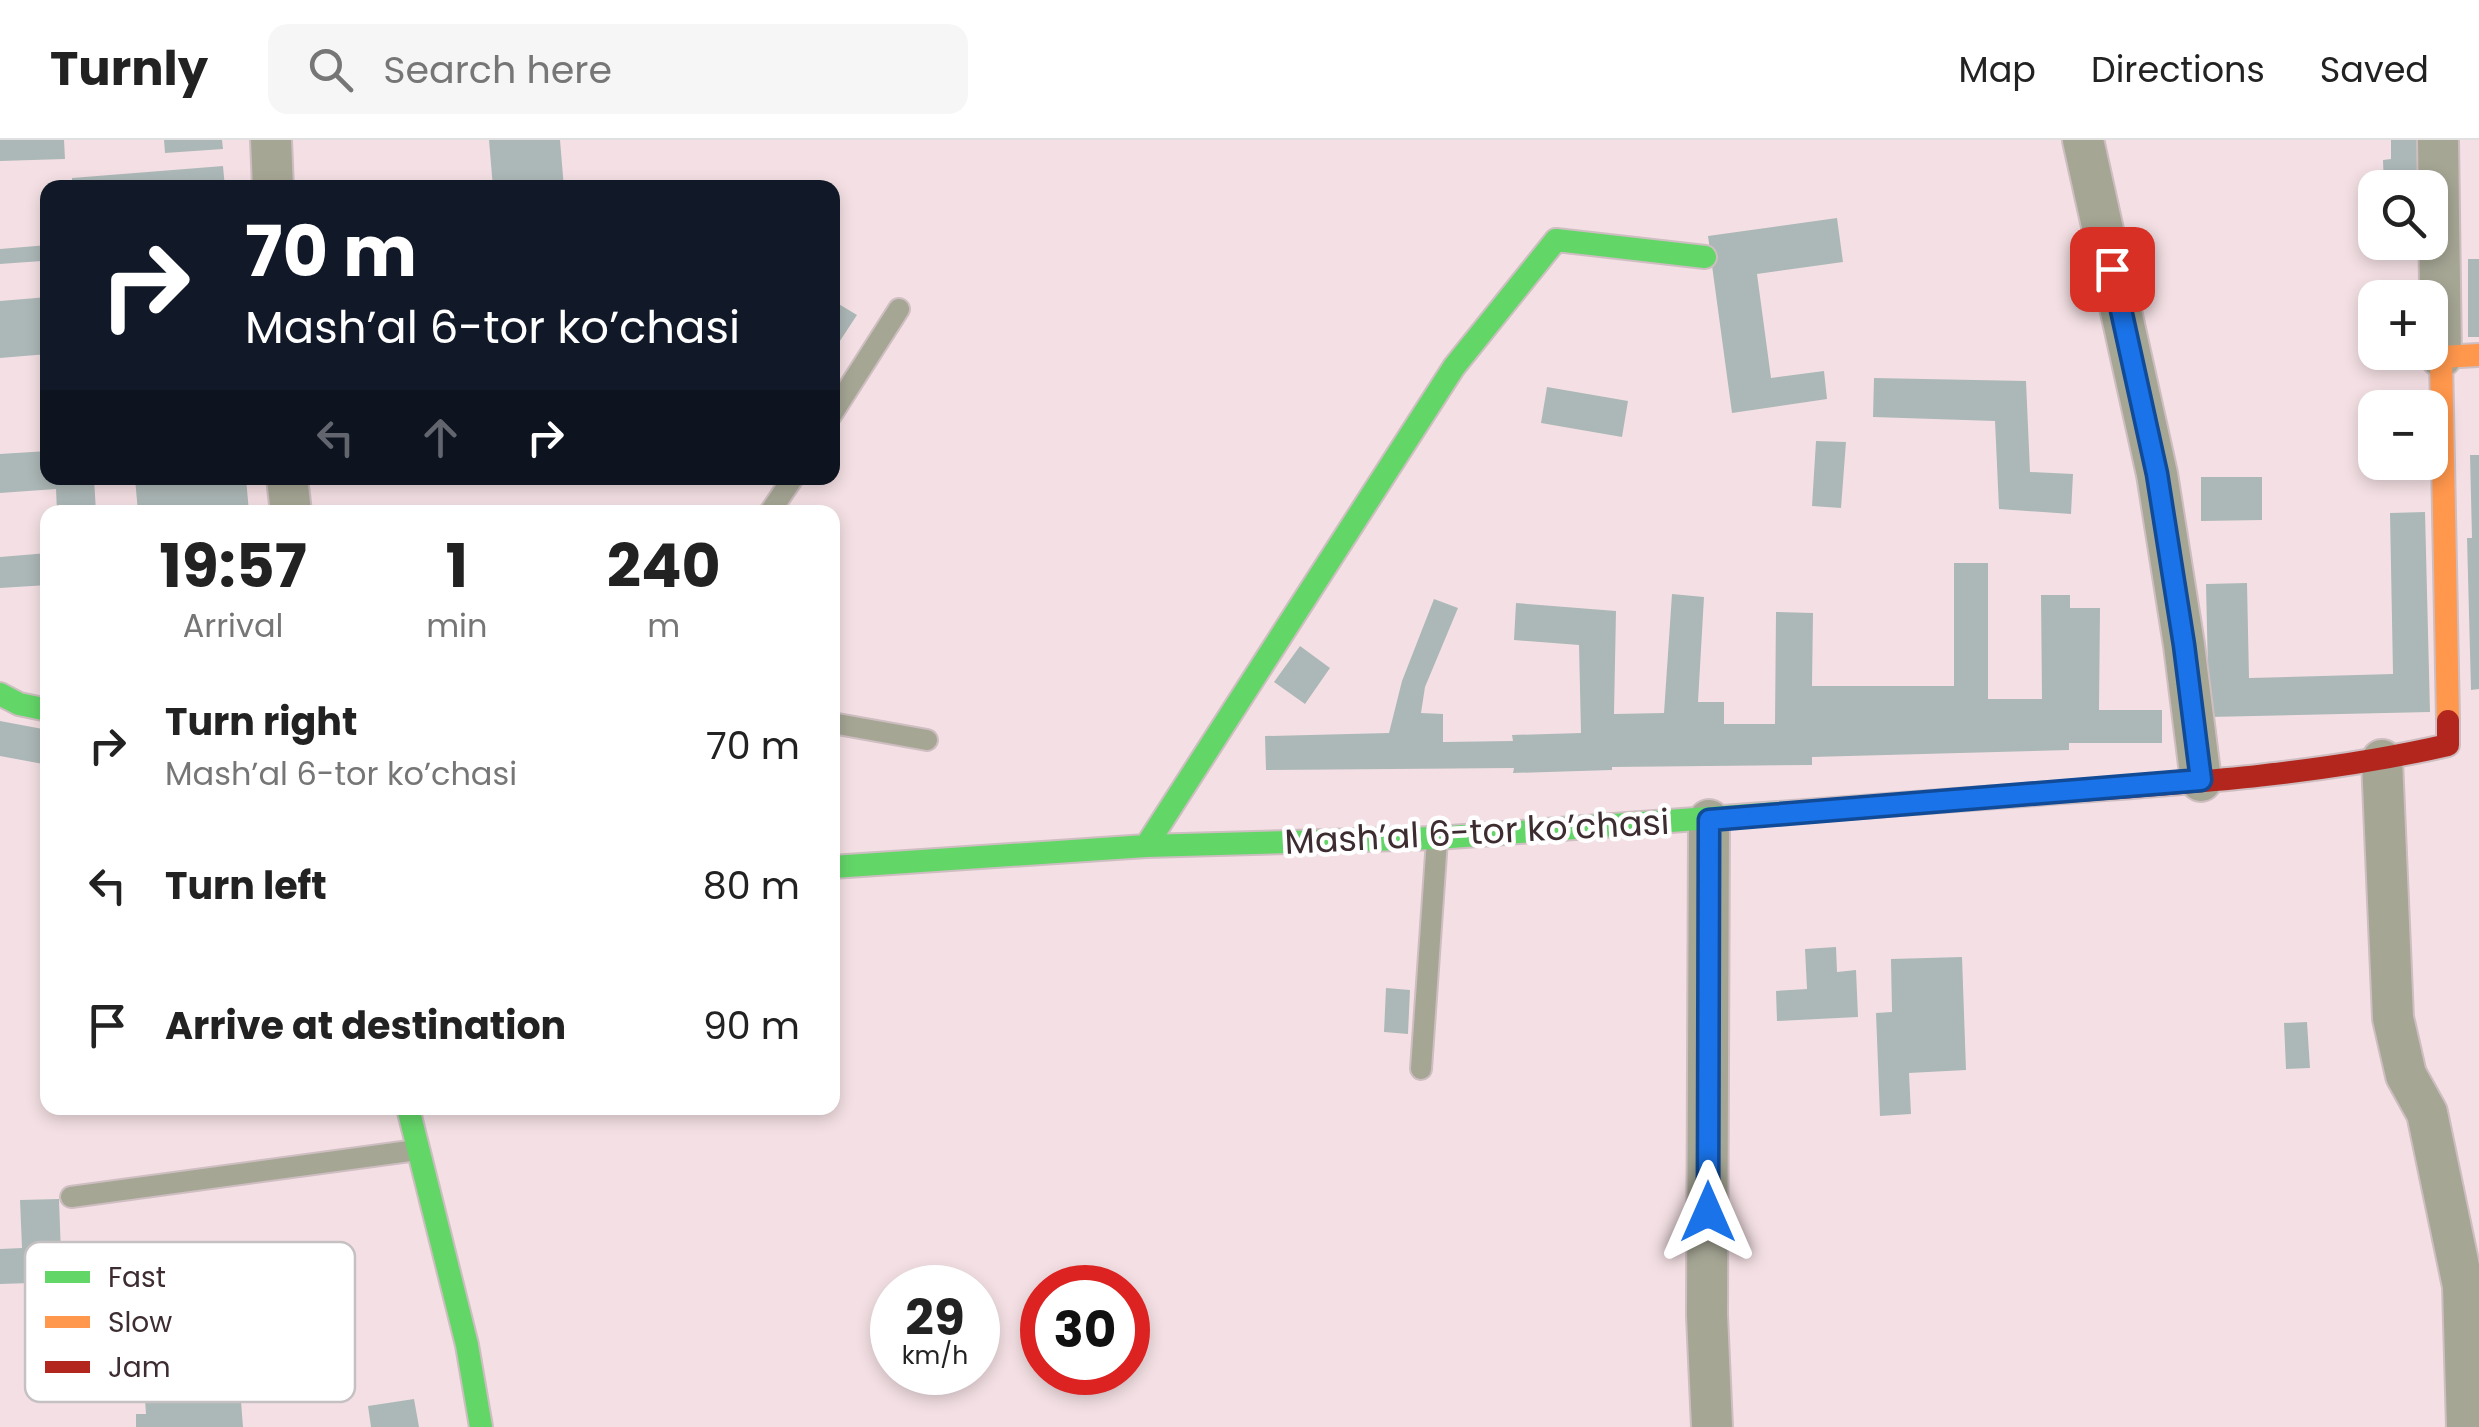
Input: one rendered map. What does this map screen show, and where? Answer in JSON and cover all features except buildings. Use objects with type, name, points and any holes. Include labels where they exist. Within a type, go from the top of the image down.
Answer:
[{"type":"street","points":[[270,140],[272,180]]},
{"type":"street","points":[[2082,140],[2157,474],[2201,780]]},
{"type":"street","name":"Mashʼal 6-tor koʼchasi","points":[[840,867],[1146,846],[1437,838],[1709,820],[2201,780],[2382,760],[2456,745],[2460,356],[2438,140]]},
{"type":"street","points":[[1146,846],[1454,367],[1556,240],[1704,256]]},
{"type":"street","points":[[0,694],[40,708]]},
{"type":"street","points":[[2382,760],[2392,1018],[2406,1074],[2428,1113],[2463,1286],[2467,1427]]},
{"type":"street","points":[[1709,820],[1706,1316],[1712,1427]]},
{"type":"street","points":[[410,1115],[468,1344],[481,1427]]},
{"type":"lane","points":[[840,401],[899,309]]},
{"type":"lane","points":[[840,724],[927,740]]},
{"type":"lane","points":[[1421,1069],[1437,838]]},
{"type":"lane","points":[[70,1197],[419,1150]]},
{"type":"traffic: fast","points":[[1146,846],[1454,367],[1556,240],[1705,257]]},
{"type":"traffic: fast","points":[[0,694],[40,708]]},
{"type":"traffic: fast","points":[[840,866],[1146,846],[1437,838],[2010,796]]},
{"type":"traffic: fast","points":[[410,1115],[467,1345],[481,1427]]},
{"type":"traffic: slow","points":[[2448,721],[2441,357],[2479,355]]},
{"type":"traffic: jam","points":[[2010,796],[2230,779],[2394,756],[2448,745],[2448,721]]},
{"type":"route","points":[[1708,1212],[1709,820],[2201,780],[2157,474],[2112,269]]}]
